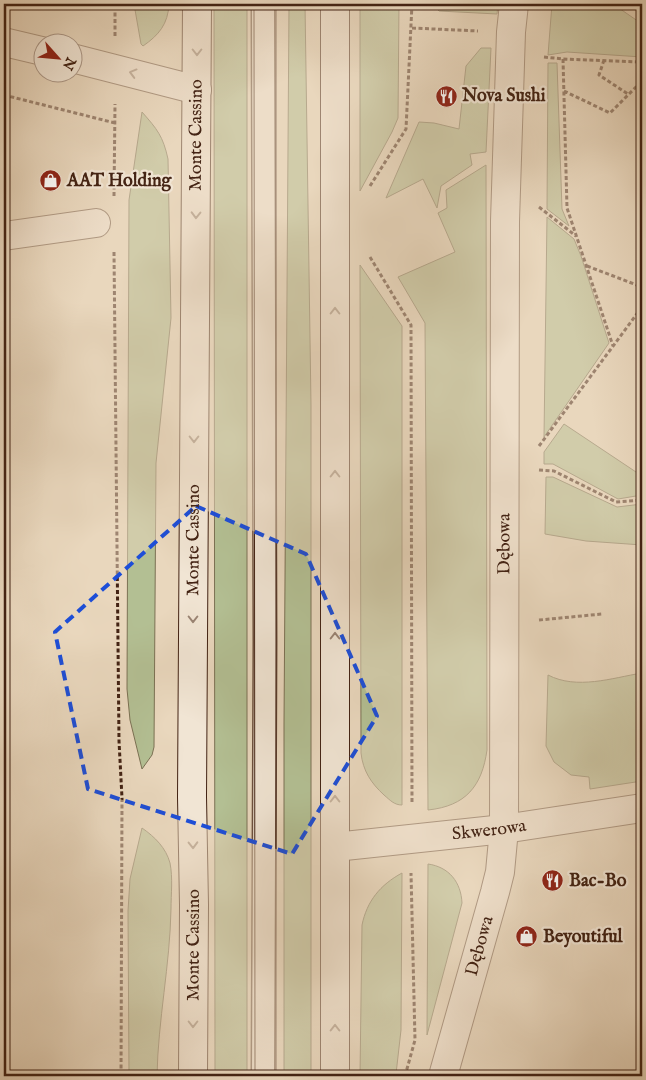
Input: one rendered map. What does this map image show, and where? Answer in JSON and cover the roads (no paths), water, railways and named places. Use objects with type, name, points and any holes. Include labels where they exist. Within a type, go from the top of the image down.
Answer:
[{"type":"main road","name":"Monte Cassino","points":[[193,1076],[194,905],[192,797],[197,4]]},
{"type":"main road","points":[[335,4],[335,1076]]},
{"type":"main road","name":"Dębowa","points":[[443,1076],[500,872],[504,829],[505,221],[511,32],[514,4]]},
{"type":"main road","points":[[4,42],[32,49]]},
{"type":"main road","points":[[82,60],[197,90]]},
{"type":"main road","points":[[4,236],[96,222]]},
{"type":"main road","name":"Skwerowa","points":[[335,847],[504,829],[642,808]]},
{"type":"lane","points":[[263,4],[265,621],[263,1076]]},
{"type":"tram line","points":[[254,4],[255,1076]]},
{"type":"tram line","points":[[276,4],[276,1076]]},
{"type":"place","name":"Nova Sushi","points":[[446,96]]},
{"type":"place","name":"AAT Holding","points":[[51,181]]},
{"type":"place","name":"Bac-Bo","points":[[553,881]]},
{"type":"place","name":"Beyoutiful","points":[[527,937]]}]
